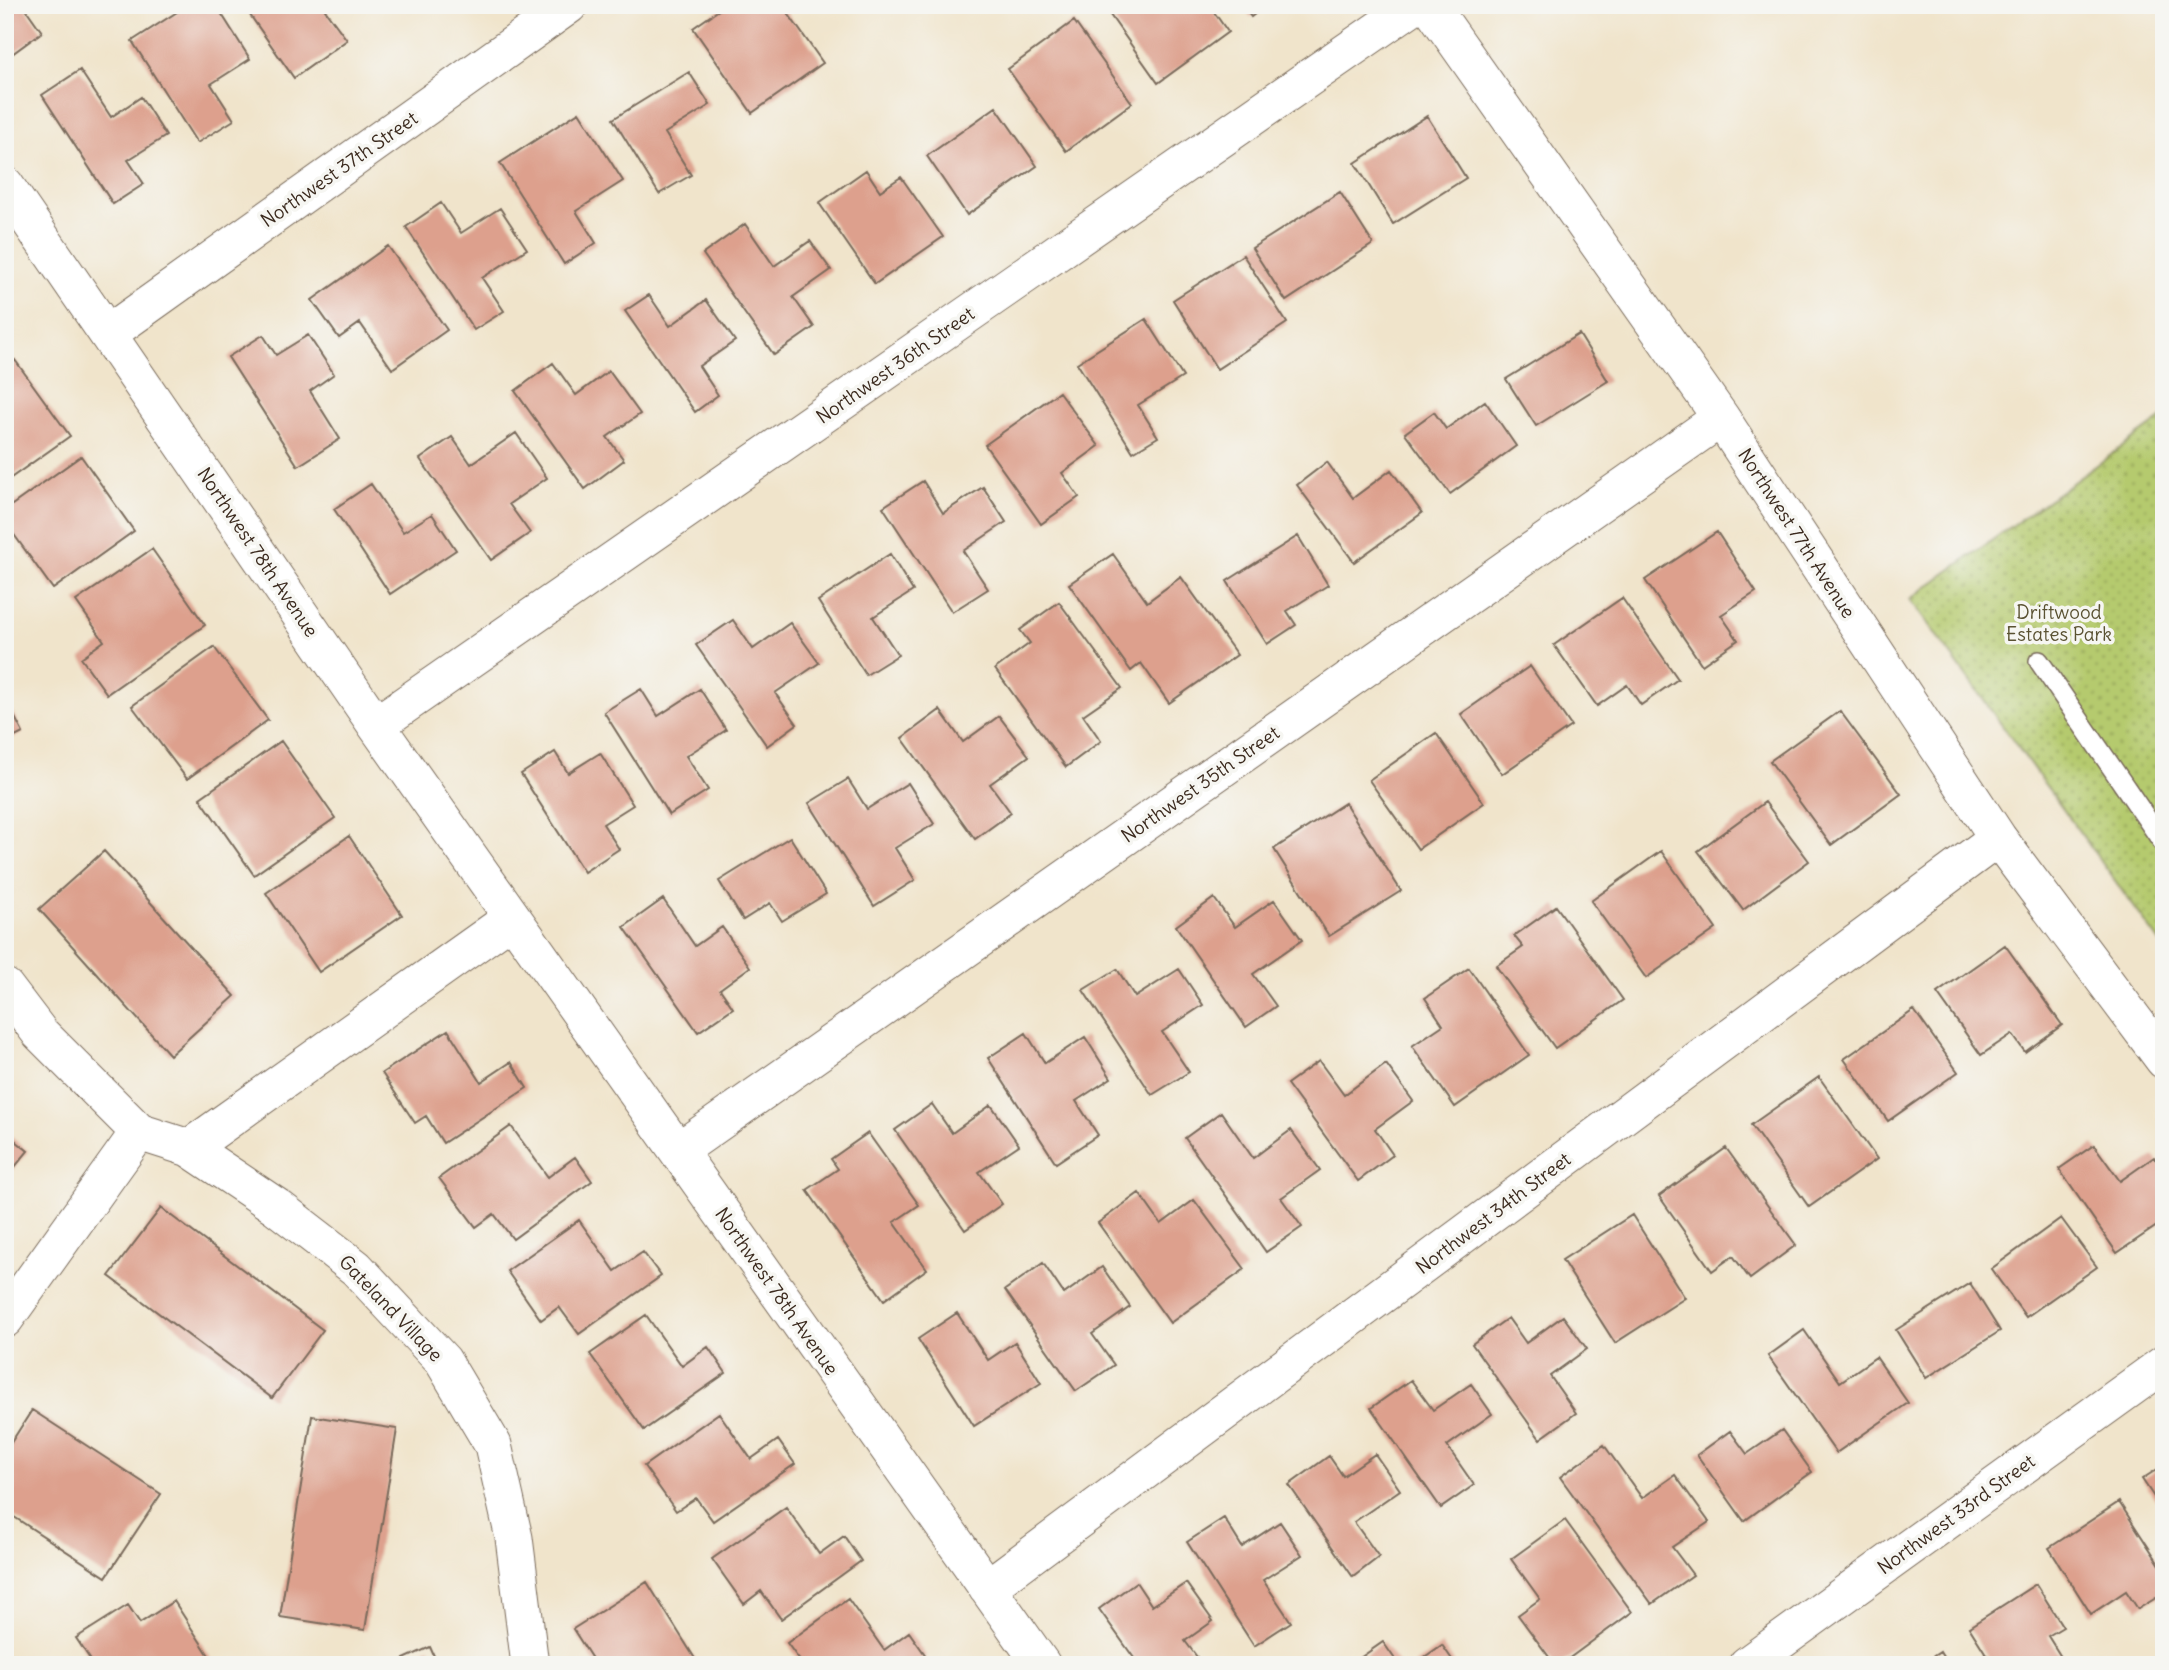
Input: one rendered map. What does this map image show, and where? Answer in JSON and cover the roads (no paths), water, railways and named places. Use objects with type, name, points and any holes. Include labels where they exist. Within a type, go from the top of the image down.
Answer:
[{"type":"street","name":"Northwest 37th Street","points":[[108,333],[569,5]]},
{"type":"street","name":"Northwest 36th Street","points":[[376,725],[1414,5]]},
{"type":"street","name":"Northwest 77th Avenue","points":[[1430,5],[1721,418],[1998,838],[2164,1060]]},
{"type":"street","name":"Northwest 78th Avenue","points":[[5,185],[376,725],[1042,1665]]},
{"type":"street","name":"Northwest 35th Street","points":[[678,1151],[1721,418]]},
{"type":"street","name":"Northwest 34th Street","points":[[987,1588],[1998,838]]},
{"type":"street","points":[[189,1149],[512,918]]},
{"type":"street","name":"Gateland Village","points":[[5,987],[40,1033],[139,1132],[189,1149],[277,1207],[356,1268],[443,1361],[493,1445],[514,1538],[530,1665]]},
{"type":"street","points":[[5,1319],[139,1132]]},
{"type":"street","name":"Northwest 33rd Street","points":[[1747,1665],[2164,1364]]},
{"type":"lane","points":[[2039,661],[2164,844]]},
{"type":"park label","name":"Driftwood Estates Park","points":[[2059,623]]}]
